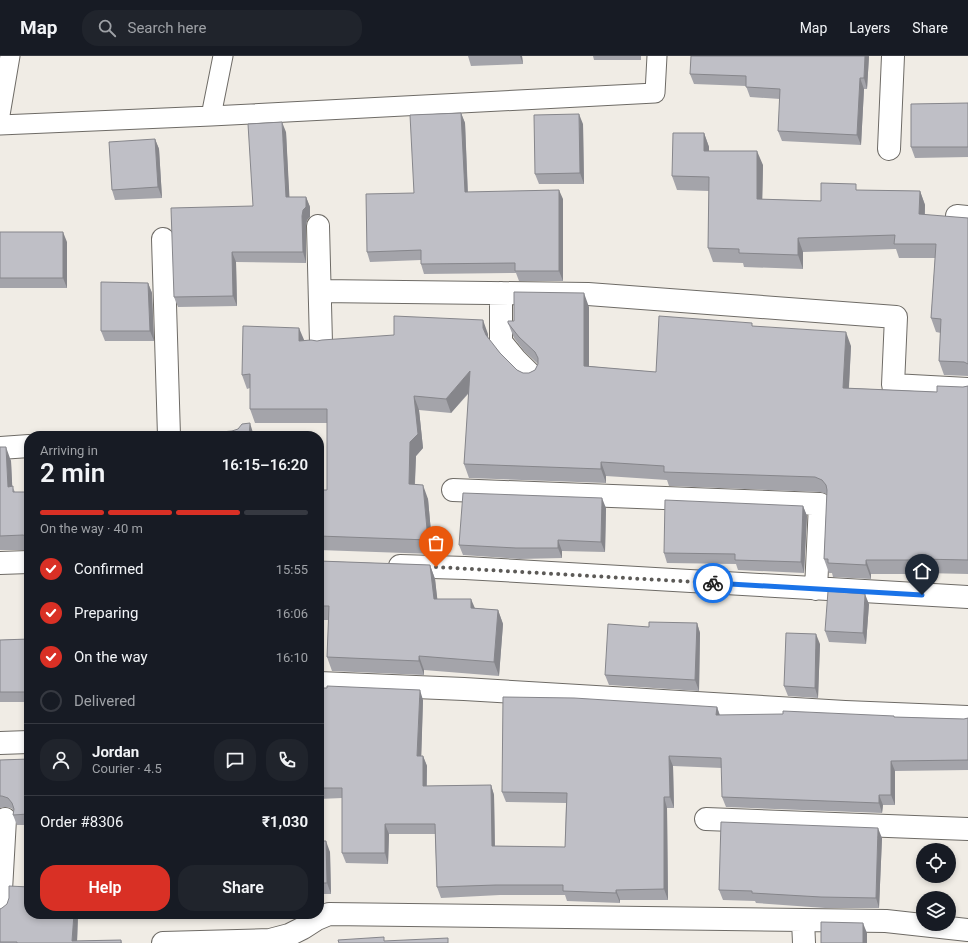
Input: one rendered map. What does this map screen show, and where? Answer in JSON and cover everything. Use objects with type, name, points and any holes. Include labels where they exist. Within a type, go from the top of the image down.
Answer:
[{"type":"street","points":[[890,149],[893,56]]},
{"type":"street","points":[[318,226],[321,343]]},
{"type":"street","points":[[163,238],[169,431]]},
{"type":"street","points":[[320,291],[588,294],[896,317],[893,385],[968,390]]},
{"type":"street","points":[[501,293],[501,342],[531,375]]},
{"type":"street","points":[[0,448],[24,446]]},
{"type":"street","points":[[453,490],[820,504],[816,589]]},
{"type":"street","points":[[0,563],[24,562]]},
{"type":"street","points":[[380,565],[465,568],[968,597]]},
{"type":"street","points":[[324,683],[464,689],[837,711],[968,717]]},
{"type":"street","points":[[0,743],[24,742]]},
{"type":"street","points":[[0,908],[5,819]]},
{"type":"street","points":[[706,819],[968,829]]},
{"type":"street","points":[[324,916],[329,914],[886,921],[968,930]]},
{"type":"street","points":[[163,943],[270,940],[289,935],[317,919]]},
{"type":"street","points":[[803,920],[804,943]]},
{"type":"lane","points":[[0,115],[10,56]]},
{"type":"lane","points":[[211,116],[222,56]]},
{"type":"lane","points":[[0,125],[211,116],[655,92],[657,56]]},
{"type":"building","points":[[691,56],[865,56],[864,78],[860,78],[857,135],[778,131],[780,89],[746,87],[746,76],[690,74]]},
{"type":"building","points":[[968,103],[968,147],[911,147],[911,104]]},
{"type":"building","points":[[461,113],[465,192],[559,190],[559,271],[515,271],[515,263],[421,264],[421,250],[367,252],[366,194],[414,193],[410,115]]},
{"type":"building","points":[[579,114],[580,173],[535,174],[534,115]]},
{"type":"building","points":[[282,122],[286,197],[306,197],[306,207],[303,210],[302,216],[303,252],[232,252],[233,296],[174,297],[171,208],[253,206],[248,124]]},
{"type":"building","points":[[673,133],[704,133],[704,151],[757,151],[757,199],[821,201],[821,183],[856,184],[856,190],[920,191],[919,214],[968,218],[968,364],[964,362],[939,361],[941,319],[931,318],[936,244],[894,244],[895,235],[798,238],[798,255],[739,253],[739,249],[708,248],[709,177],[672,176]]},
{"type":"building","points":[[155,139],[158,187],[112,190],[109,142]]},
{"type":"building","points":[[0,232],[63,232],[63,278],[0,278]]},
{"type":"building","points":[[101,282],[148,283],[150,331],[101,331]]},
{"type":"building","points":[[514,292],[584,293],[584,366],[656,372],[659,316],[752,323],[752,326],[846,332],[843,388],[937,392],[937,386],[968,386],[968,560],[866,560],[866,565],[828,563],[828,559],[824,559],[827,490],[826,485],[822,480],[815,477],[664,472],[664,466],[601,462],[601,469],[464,464],[470,371],[446,399],[414,396],[418,434],[410,442],[409,484],[423,485],[428,540],[324,536],[324,490],[327,490],[327,409],[250,409],[250,374],[242,375],[243,326],[299,328],[299,341],[317,341],[394,335],[394,316],[483,320],[483,328],[486,335],[500,353],[517,370],[523,373],[529,373],[535,370],[538,364],[538,358],[535,352],[519,337],[508,323],[508,321],[514,321]]},
{"type":"building","points":[[250,423],[249,431],[232,431],[238,429],[242,424]]},
{"type":"building","points":[[0,447],[6,447],[8,487],[13,486],[13,492],[24,492],[24,535],[0,536]]},
{"type":"building","points":[[463,493],[602,498],[601,542],[558,540],[558,548],[516,548],[459,545]]},
{"type":"building","points":[[665,500],[803,506],[801,562],[735,560],[735,554],[664,553]]},
{"type":"building","points":[[324,561],[430,565],[434,599],[471,599],[471,608],[498,610],[494,662],[419,656],[419,661],[327,657],[329,606],[324,606]]},
{"type":"building","points":[[828,591],[865,594],[863,633],[825,631]]},
{"type":"building","points":[[649,622],[697,623],[695,680],[605,675],[608,624],[649,627]]},
{"type":"building","points":[[786,633],[816,634],[815,688],[784,686]]},
{"type":"building","points":[[24,639],[24,692],[0,692],[0,640]]},
{"type":"building","points":[[327,686],[420,690],[417,756],[423,756],[423,786],[491,785],[492,846],[565,847],[567,793],[502,792],[503,697],[574,698],[717,707],[716,715],[783,714],[783,711],[894,717],[968,718],[968,760],[891,761],[891,795],[879,795],[879,803],[722,797],[721,758],[669,756],[670,797],[664,797],[664,889],[616,890],[616,893],[563,891],[563,885],[437,887],[435,824],[385,824],[385,853],[342,853],[342,788],[324,788],[324,688],[327,688]]},
{"type":"building","points":[[24,759],[24,814],[13,815],[14,809],[12,803],[8,798],[0,796],[0,760]]},
{"type":"building","points":[[721,822],[878,828],[876,898],[821,897],[752,893],[752,891],[719,890]]},
{"type":"building","points":[[324,841],[326,841],[327,883],[324,883]]},
{"type":"building","points":[[9,886],[24,887],[24,919],[74,919],[72,941],[121,940],[121,943],[0,942],[0,909],[7,904],[9,898]]},
{"type":"building","points":[[821,922],[863,923],[863,943],[821,943]]},
{"type":"building","points":[[384,937],[384,941],[448,938],[448,943],[339,943],[338,940]]},
{"type":"way so far","points":[[436,567],[713,583]]},
{"type":"route","points":[[713,583],[922,595]]}]
